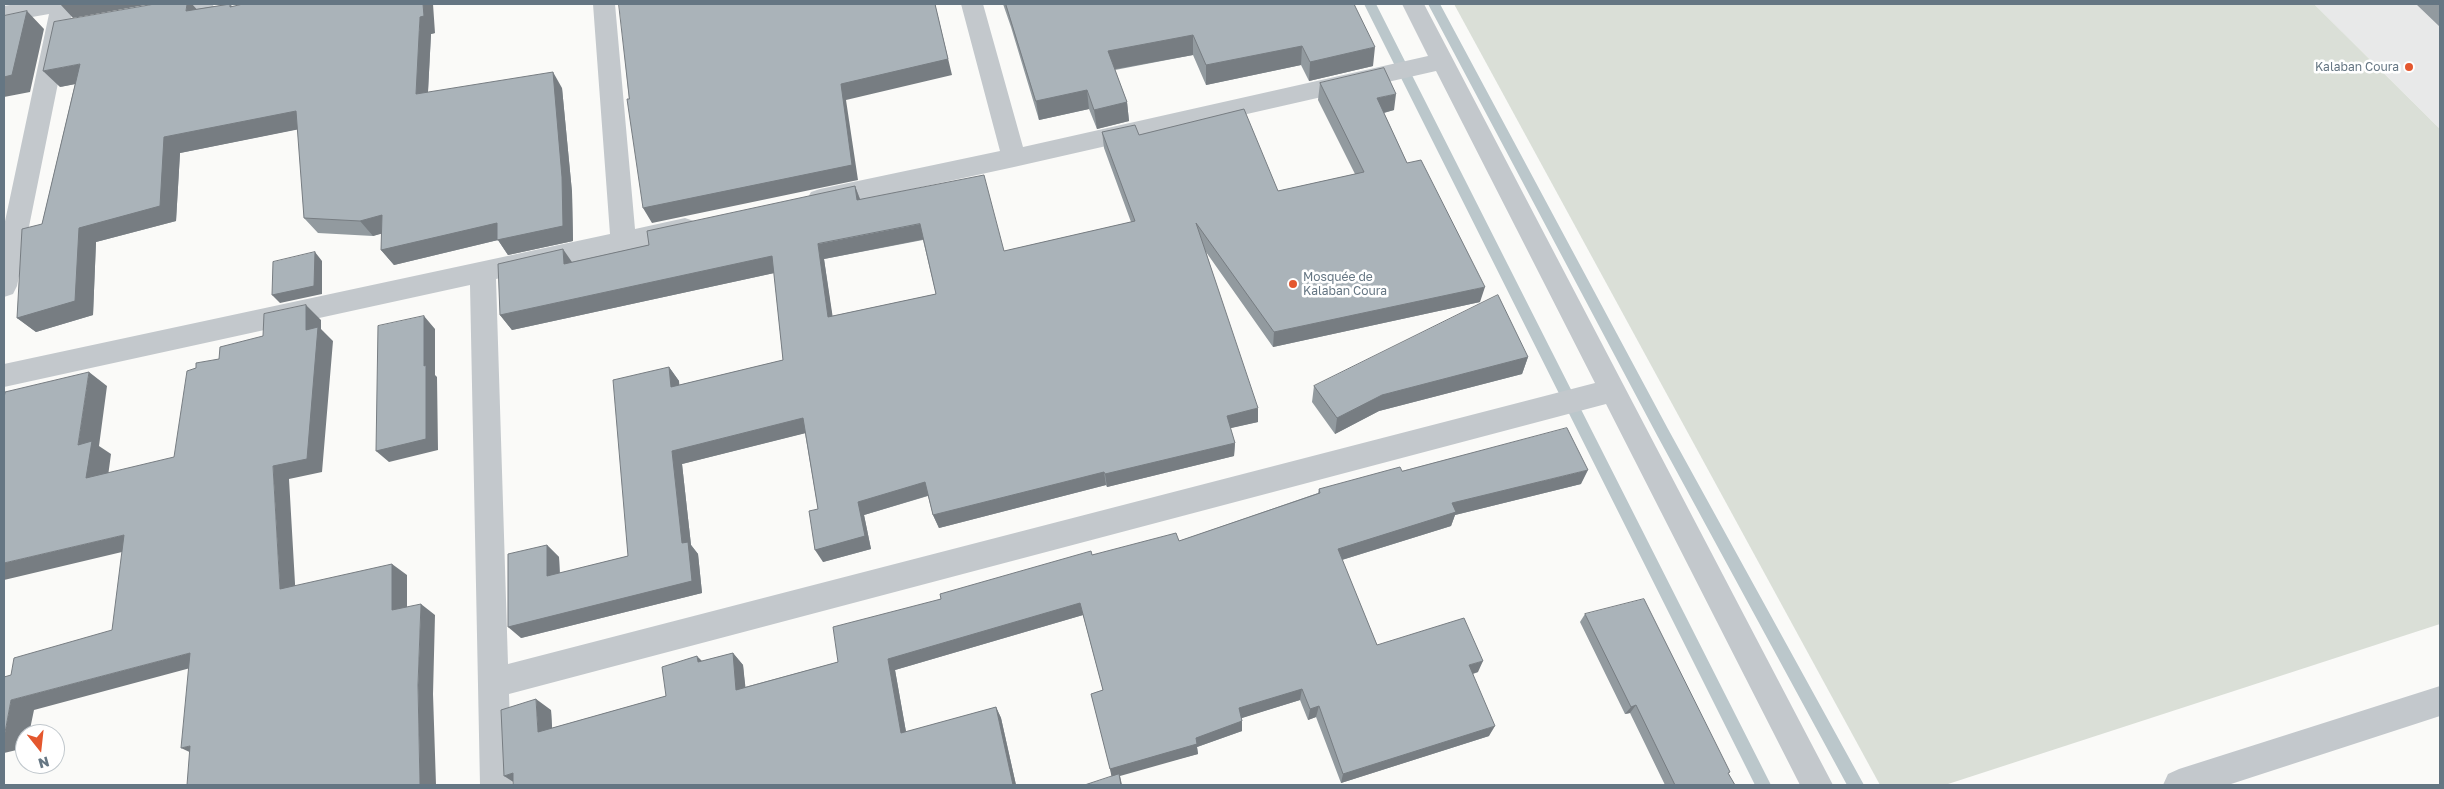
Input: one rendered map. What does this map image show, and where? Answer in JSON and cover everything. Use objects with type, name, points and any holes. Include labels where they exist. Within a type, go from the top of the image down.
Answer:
[{"type":"street","points":[[4,14],[62,4],[67,29],[4,286]]},
{"type":"street","points":[[135,16],[203,4]]},
{"type":"street","points":[[604,4],[623,241]]},
{"type":"street","points":[[972,4],[1014,158]]},
{"type":"street","points":[[1413,4],[1817,785]]},
{"type":"street","points":[[795,205],[1014,158],[1443,61]]},
{"type":"street","points":[[4,375],[709,223]]},
{"type":"street","points":[[483,272],[496,785]]},
{"type":"street","points":[[494,683],[1614,390]]},
{"type":"street","points":[[2178,785],[2440,701]]},
{"type":"shaded area","points":[[1454,4],[2314,4],[2440,129],[2440,624],[1945,785],[1880,785]]},
{"type":"shaded area","name":"Kalaban Coura","points":[[2314,4],[2440,4],[2440,129]]},
{"type":"building","points":[[155,4],[187,4],[186,11],[230,4],[230,7],[243,4],[423,4],[424,16],[420,17],[416,94],[553,72],[562,177],[563,226],[497,240],[497,223],[381,250],[382,215],[360,221],[304,218],[296,111],[164,137],[160,206],[79,228],[75,301],[17,318],[22,229],[42,224],[80,64],[43,71],[54,22]]},
{"type":"building","points":[[619,4],[935,4],[948,59],[841,84],[852,165],[643,208],[627,99],[629,99]]},
{"type":"building","points":[[1006,4],[1354,4],[1375,47],[1310,62],[1302,46],[1206,65],[1193,35],[1108,51],[1127,102],[1094,110],[1087,90],[1036,101]]},
{"type":"building","points":[[27,11],[12,75],[4,77],[4,16]]},
{"type":"building","points":[[1384,68],[1396,94],[1377,98],[1407,163],[1421,160],[1485,287],[1274,332],[1196,223],[1258,408],[1227,416],[1235,443],[1105,474],[1104,472],[933,515],[925,482],[858,502],[865,536],[815,550],[809,511],[818,509],[803,418],[672,451],[682,543],[688,542],[692,581],[508,627],[508,554],[547,545],[547,576],[628,556],[613,380],[669,367],[671,387],[783,360],[772,256],[500,315],[498,264],[563,249],[564,264],[649,245],[647,231],[855,186],[857,200],[984,175],[1004,251],[1135,221],[1102,132],[1135,125],[1139,135],[1244,109],[1278,191],[1364,172],[1320,83]],"holes":[[[920,224],[936,294],[828,317],[818,244]]]},
{"type":"building","points":[[315,252],[314,286],[272,295],[273,262]]},
{"type":"building","points":[[1498,295],[1528,357],[1382,395],[1337,418],[1314,386]]},
{"type":"building","points":[[306,305],[306,330],[318,327],[307,459],[273,466],[280,589],[392,564],[392,610],[421,604],[418,685],[420,785],[187,785],[190,746],[181,748],[190,653],[11,700],[4,738],[4,677],[11,675],[14,658],[112,630],[124,535],[4,563],[5,392],[89,372],[78,445],[92,441],[86,478],[174,457],[187,371],[196,368],[196,363],[219,359],[220,347],[263,336],[264,314]]},
{"type":"building","points":[[424,316],[426,439],[376,451],[378,326]]},
{"type":"building","points":[[1567,428],[1588,470],[1452,503],[1456,512],[1338,549],[1377,645],[1464,618],[1483,661],[1469,665],[1495,726],[1343,774],[1319,706],[1310,709],[1302,689],[1239,708],[1242,721],[1196,738],[1197,744],[1110,769],[1091,694],[1103,690],[1080,603],[888,659],[901,733],[996,707],[1013,785],[513,785],[513,773],[504,776],[501,710],[536,699],[538,732],[666,696],[662,667],[697,656],[698,662],[733,653],[736,690],[838,662],[833,627],[941,599],[940,594],[1091,551],[1092,555],[1176,533],[1179,541],[1320,493],[1319,489],[1400,467],[1402,471]]},
{"type":"building","points":[[1644,599],[1735,785],[1675,785],[1636,705],[1631,707],[1585,614]]},
{"type":"building","points":[[1119,774],[1121,785],[1085,785]]},
{"type":"waterway","points":[[1370,4],[1763,785]]},
{"type":"waterway","points":[[1434,4],[1663,433],[1856,785]]},
{"type":"place","name":"Kalaban Coura","points":[[2409,67]]},
{"type":"place","name":"Mosquée de Kalaban Coura","points":[[1293,284]]}]
